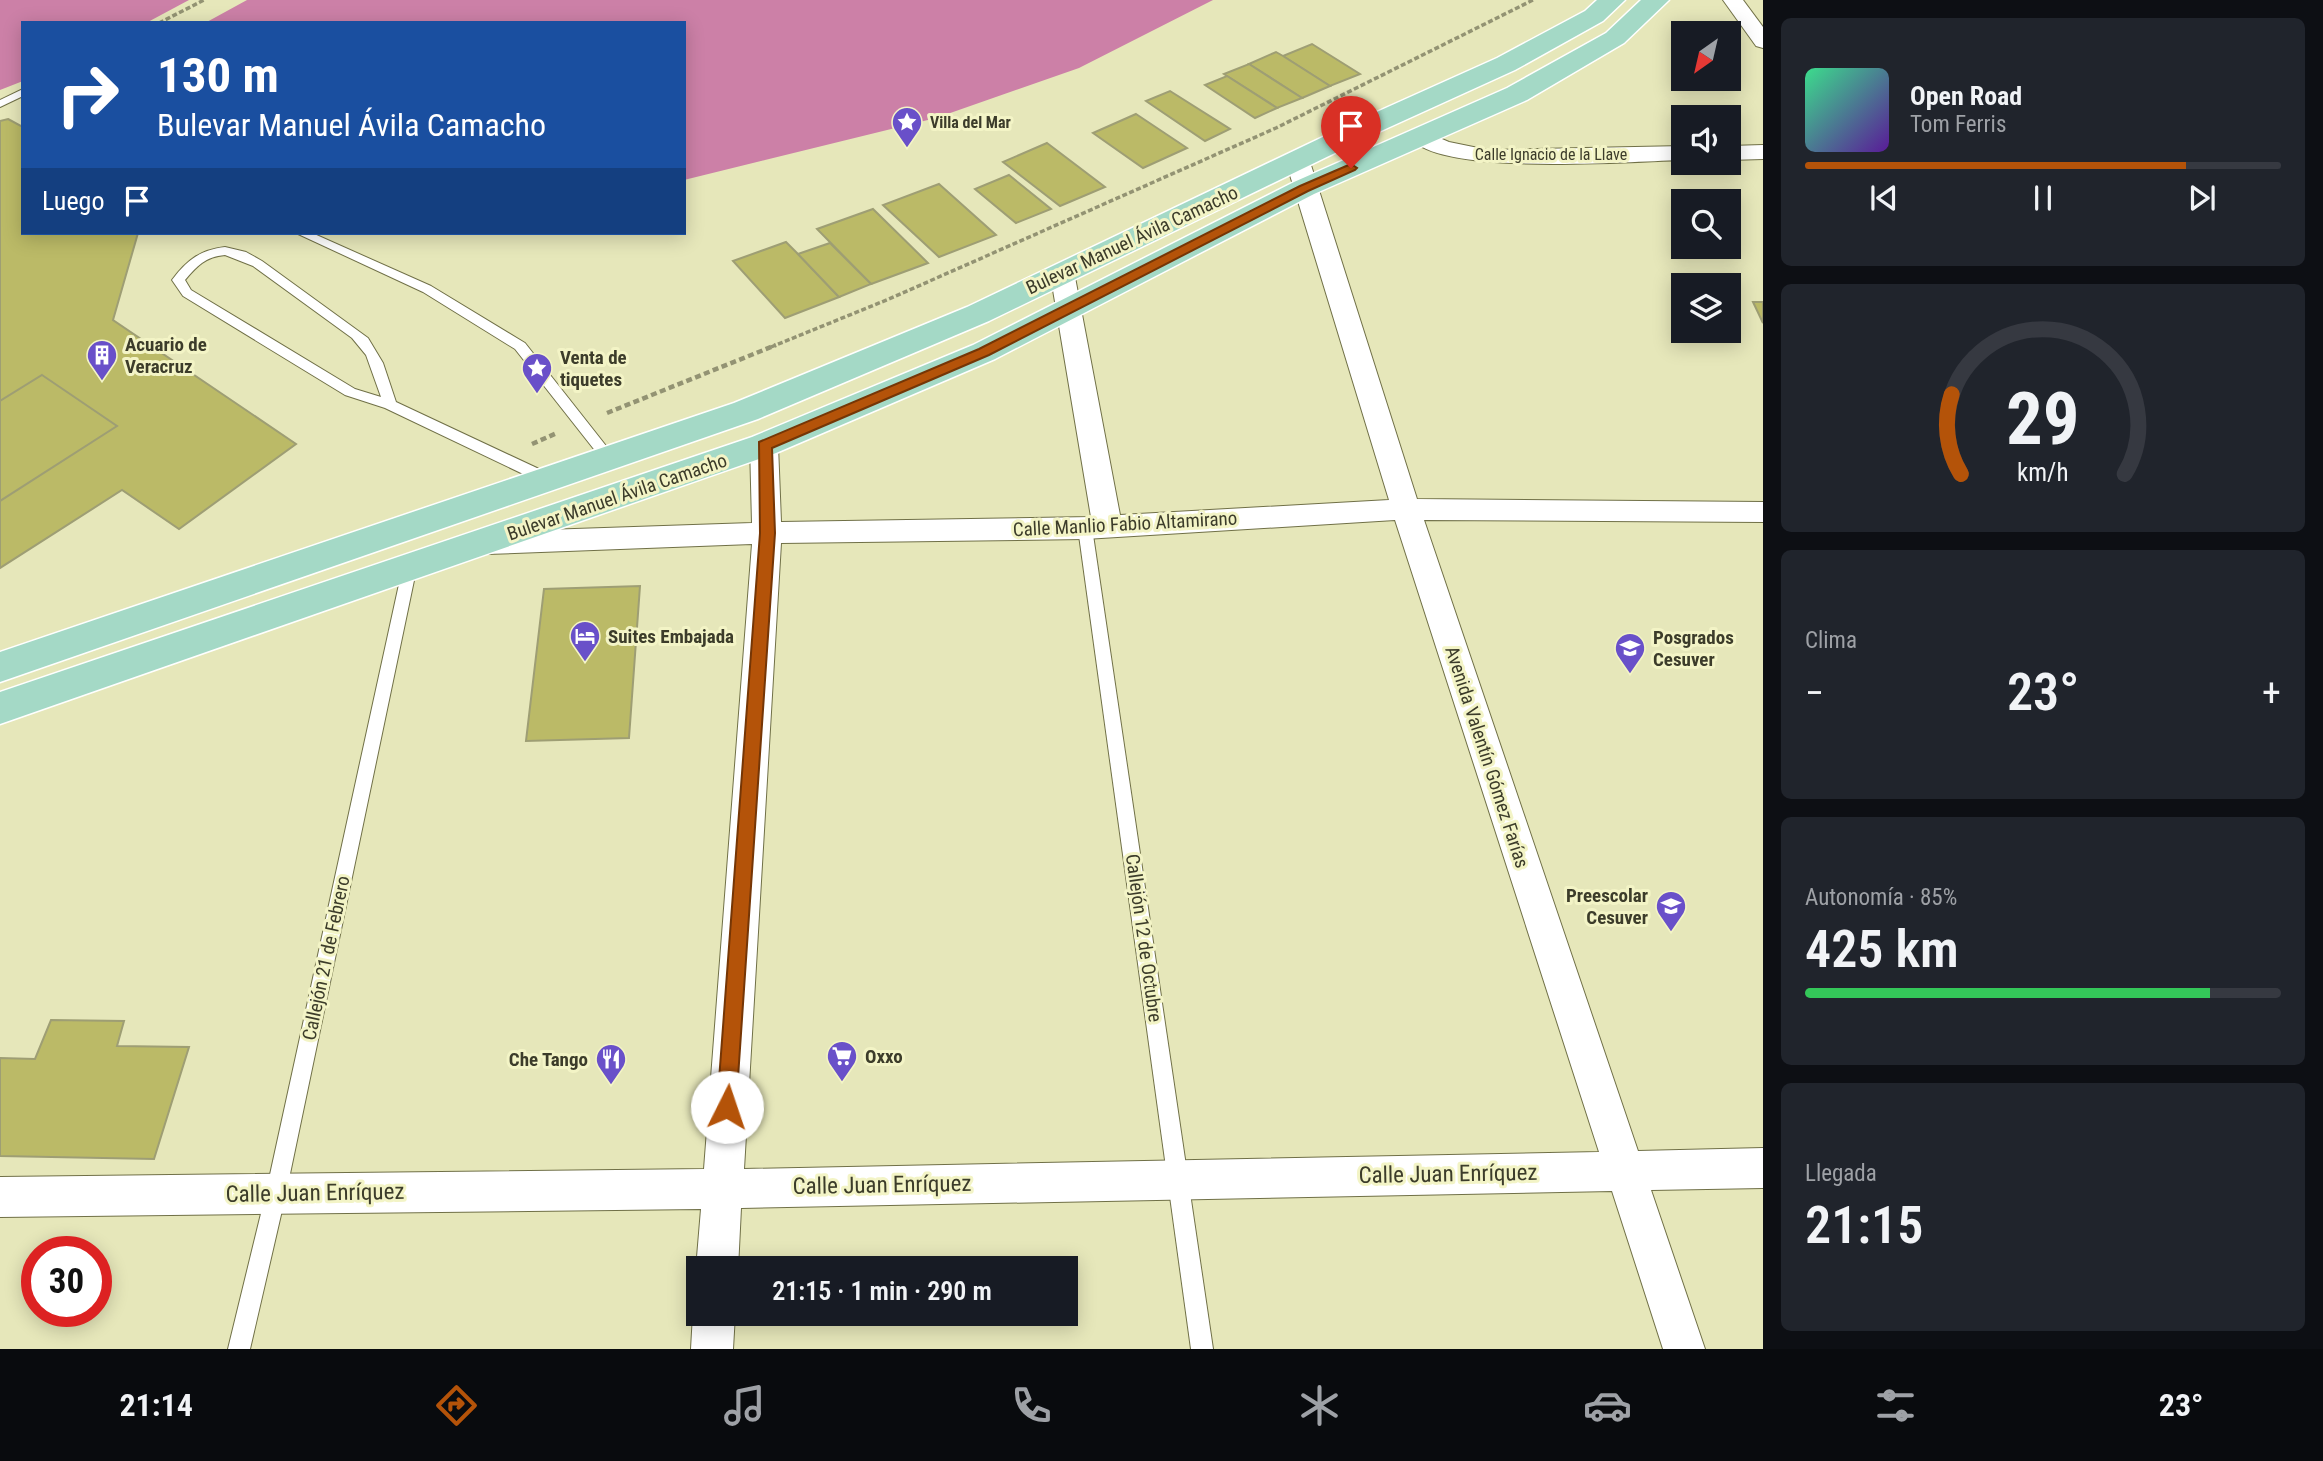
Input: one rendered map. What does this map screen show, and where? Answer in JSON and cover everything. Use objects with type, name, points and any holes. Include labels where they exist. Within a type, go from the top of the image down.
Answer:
[{"type":"main road","name":"Bulevar Manuel Ávila Camacho","points":[[3,713],[410,566],[487,543],[764,445],[984,352],[1069,308],[1301,175],[1360,130],[1506,64],[1594,16],[1612,0]]},
{"type":"main road","name":"Bulevar Manuel Ávila Camacho","points":[[0,667],[746,411],[978,314],[1062,272],[1301,175],[1421,137],[1517,94],[1615,37],[1656,0]]},
{"type":"street","points":[[1746,8],[1763,42]]},
{"type":"street","name":"Calle Ignacio de la Llave","points":[[1421,137],[1442,147],[1488,157],[1671,153]]},
{"type":"street","points":[[1741,153],[1763,152]]},
{"type":"street","name":"Avenida Valentín Gómez Farías","points":[[1301,175],[1406,509],[1684,1349]]},
{"type":"street","name":"Callejón 12 de Octubre","points":[[1062,272],[1069,308],[1096,527]]},
{"type":"street","points":[[718,1256],[768,533],[764,445]]},
{"type":"street","name":"Calle Manlio Fabio Altamirano","points":[[487,543],[768,533],[1096,527],[1406,509],[1763,512]]},
{"type":"street","name":"Calle Juan Enríquez","points":[[0,1197],[721,1189],[1763,1168]]},
{"type":"street","points":[[712,1349],[713,1326]]},
{"type":"lane","points":[[0,104],[21,93]]},
{"type":"lane","points":[[306,235],[427,289],[520,346],[609,459]]},
{"type":"lane","points":[[390,405],[376,362],[362,341],[257,261],[234,251],[208,252],[190,262],[178,280],[187,293],[350,392],[390,405],[549,480]]},
{"type":"lane","name":"Callejón 12 de Octubre","points":[[1096,527],[1202,1349]]},
{"type":"lane","name":"Callejón 21 de Febrero","points":[[239,1349],[276,1194],[410,566]]},
{"type":"path","points":[[163,21],[204,0]]},
{"type":"path","points":[[499,458],[889,299],[1276,128],[1533,0]]},
{"type":"shaded area","points":[[0,0],[189,0],[150,21],[21,21],[21,82],[0,90]]},
{"type":"shaded area","points":[[247,0],[1213,0],[1079,68],[936,118],[686,180],[686,21],[209,21]]},
{"type":"building","points":[[1312,44],[1360,74],[1330,86],[1283,56]]},
{"type":"building","points":[[1276,52],[1330,86],[1302,98],[1249,64]]},
{"type":"building","points":[[1249,64],[1302,98],[1277,108],[1224,74]]},
{"type":"building","points":[[1227,76],[1277,108],[1255,118],[1205,85]]},
{"type":"building","points":[[1170,91],[1230,129],[1205,141],[1146,101]]},
{"type":"building","points":[[1136,114],[1187,148],[1143,168],[1093,133]]},
{"type":"building","name":"Acuario de Veracruz","points":[[8,119],[21,126],[21,235],[137,235],[113,320],[296,444],[179,529],[122,490],[0,568],[0,121]]},
{"type":"building","points":[[1047,143],[1105,187],[1060,206],[1003,162]]},
{"type":"building","points":[[1009,175],[1051,209],[1016,223],[975,189]]},
{"type":"building","points":[[939,184],[996,235],[939,257],[883,205]]},
{"type":"building","points":[[873,209],[928,263],[871,284],[817,229]]},
{"type":"building","points":[[786,242],[839,297],[785,318],[733,261]]},
{"type":"building","points":[[830,243],[871,284],[839,297],[798,254]]},
{"type":"building","points":[[1753,302],[1763,302],[1763,323]]},
{"type":"building","points":[[42,375],[117,426],[0,501],[0,401]]},
{"type":"building","name":"Suites Embajada","points":[[640,586],[629,738],[526,741],[544,589]]},
{"type":"building","points":[[51,1020],[124,1021],[117,1046],[189,1047],[154,1159],[0,1156],[0,1058],[35,1059]]},
{"type":"place","name":"Villa del Mar","points":[[907,149]]},
{"type":"place","name":"Acuario de Veracruz","points":[[102,382]]},
{"type":"place","name":"Venta de tiquetes","points":[[537,395]]},
{"type":"place","name":"Suites Embajada","points":[[585,663]]},
{"type":"place","name":"Posgrados Cesuver","points":[[1630,675]]},
{"type":"place","name":"Preescolar Cesuver","points":[[1671,933]]},
{"type":"place","name":"Oxxo","points":[[842,1083]]},
{"type":"place","name":"Che Tango","points":[[611,1086]]},
{"type":"route","points":[[727,1107],[768,533],[764,445],[984,352],[1304,188],[1351,168]]}]
